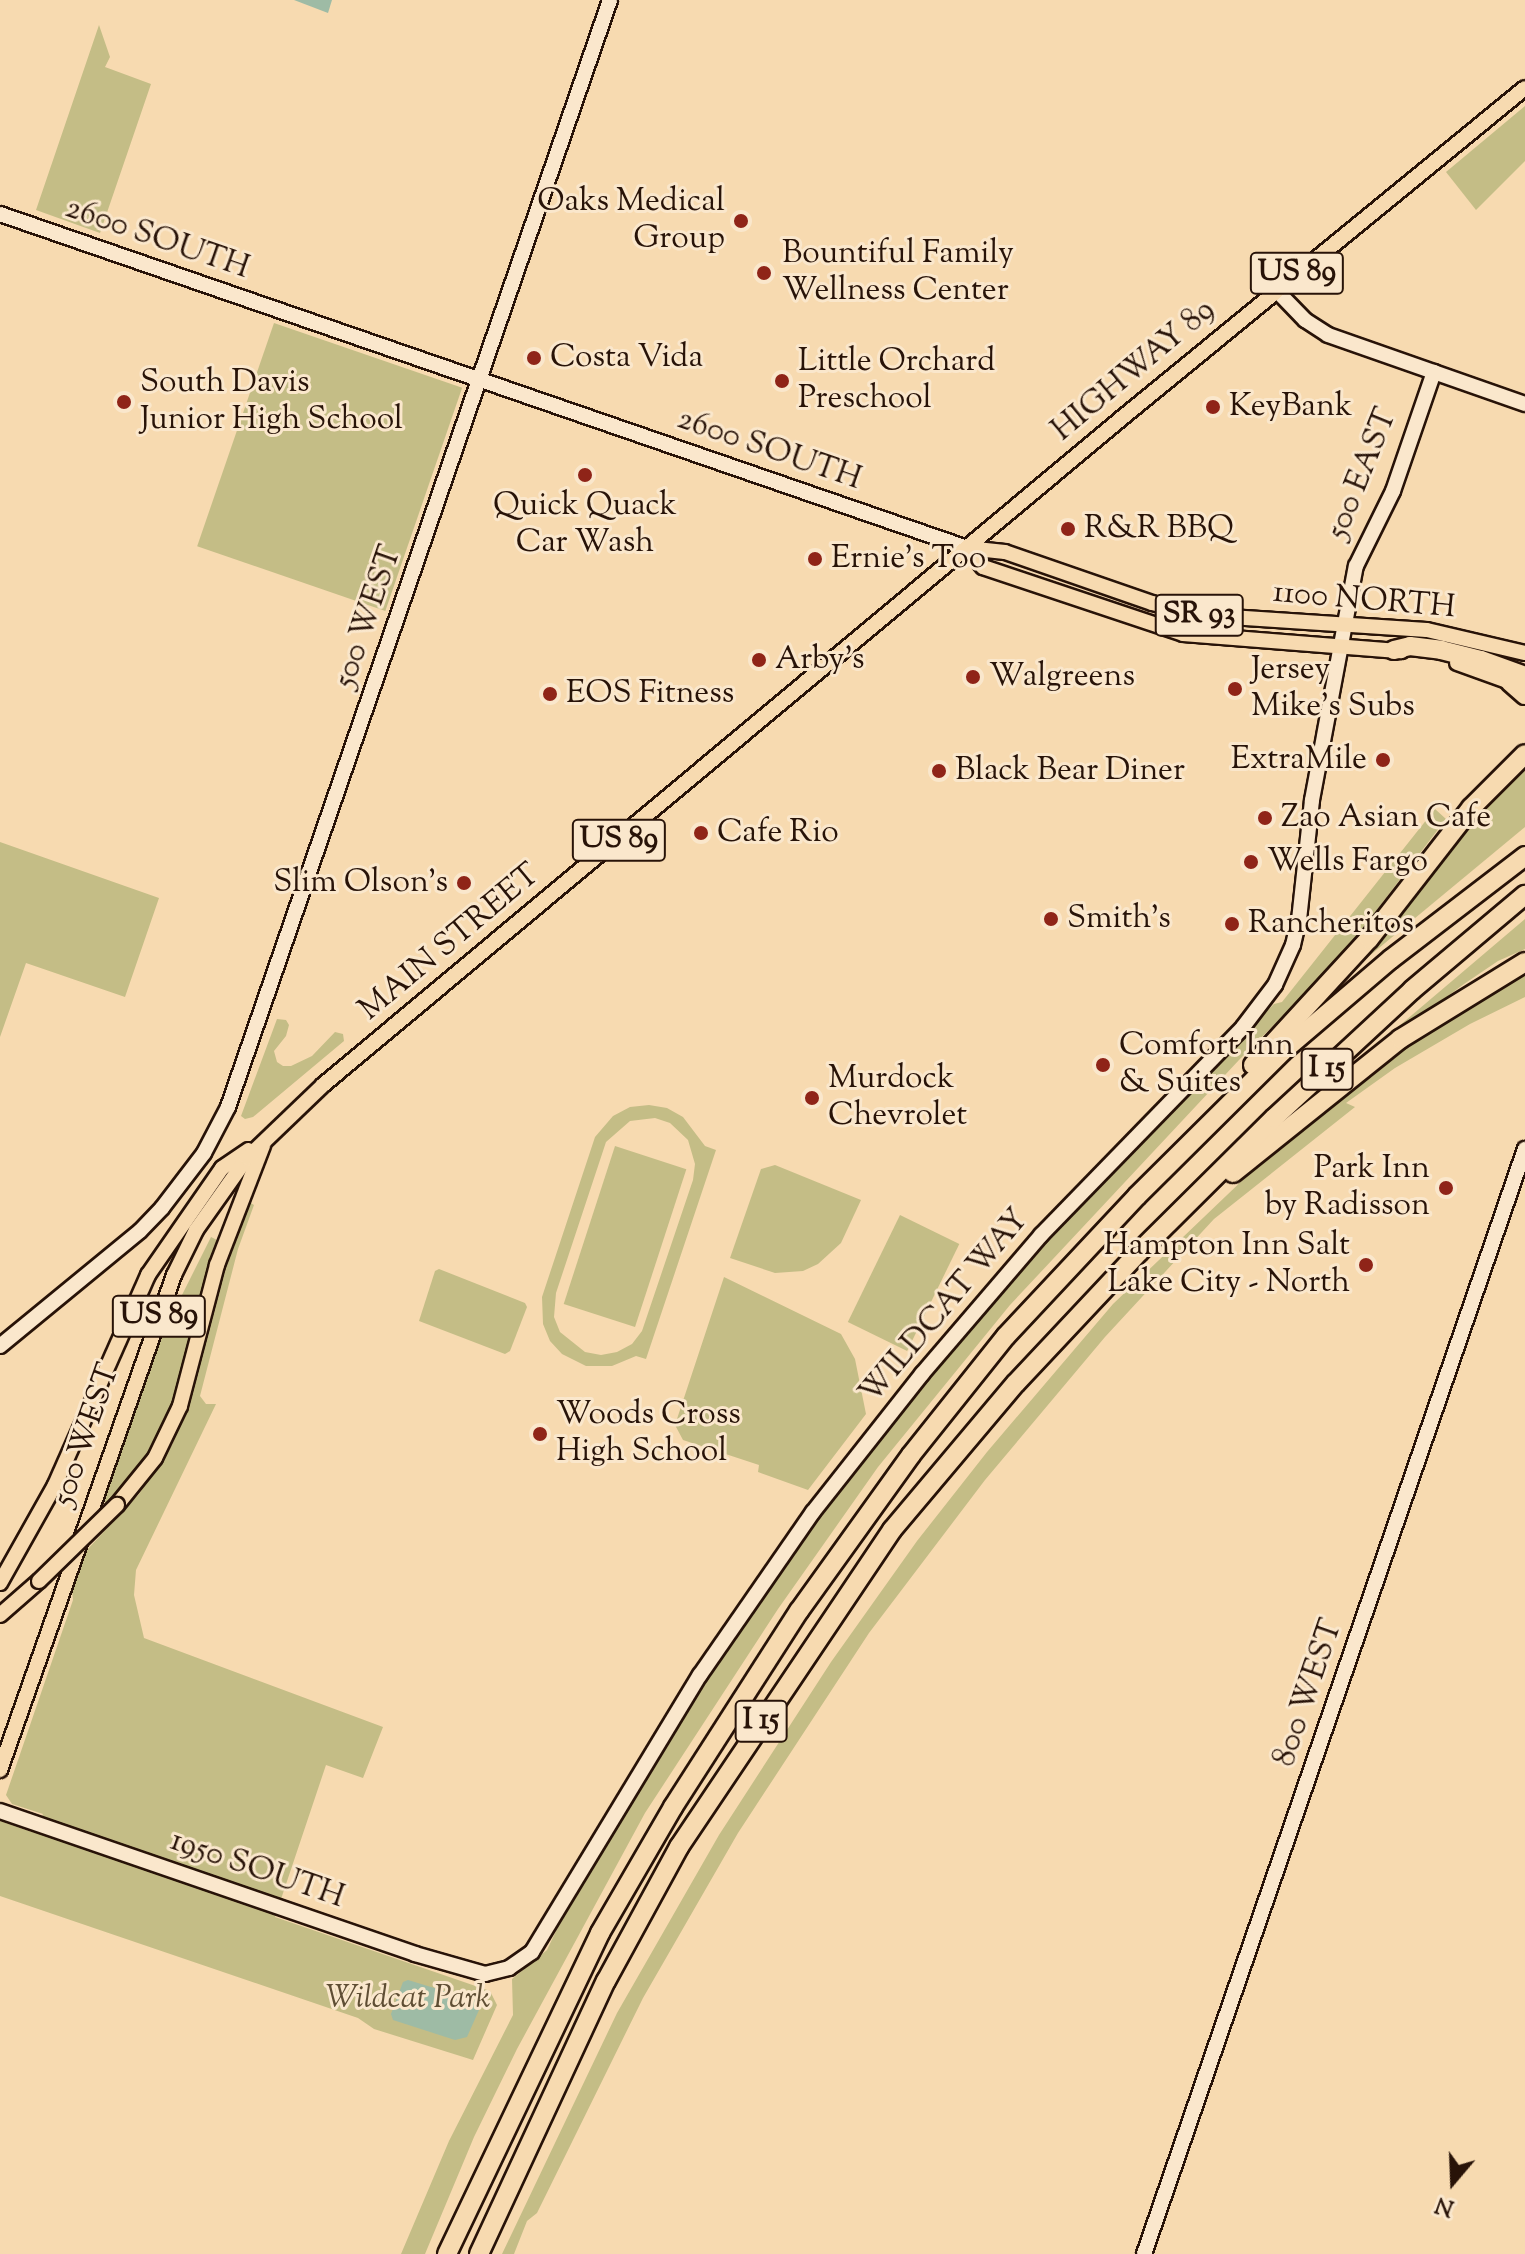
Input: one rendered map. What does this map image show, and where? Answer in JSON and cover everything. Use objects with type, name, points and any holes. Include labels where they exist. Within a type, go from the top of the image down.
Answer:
[{"type":"highway","points":[[1394,650],[1410,646],[1481,660],[1520,682],[1525,695]]},
{"type":"highway","points":[[1137,1196],[1369,939],[1471,808],[1524,754]]},
{"type":"highway","name":"I 15","points":[[447,2254],[600,1933],[673,1807],[799,1611],[911,1455],[1006,1336],[1137,1196],[1282,1052],[1391,959],[1525,856]]},
{"type":"highway","name":"I 15","points":[[479,2254],[614,1967],[679,1847],[892,1530],[1016,1383],[1139,1252],[1274,1118],[1412,990],[1525,895]]},
{"type":"highway","points":[[1139,1252],[1309,1109],[1400,1039],[1525,962]]},
{"type":"main road","name":"HIGHWAY 89","points":[[967,548],[1276,290],[1525,88]]},
{"type":"main road","name":"1100 NORTH","points":[[967,548],[1008,553],[1184,612],[1216,618],[1427,630],[1525,653]]},
{"type":"main road","name":"2600 SOUTH","points":[[967,548],[983,567],[1167,630],[1228,640],[1394,650]]},
{"type":"main road","name":"MAIN STREET","points":[[266,1138],[323,1085],[967,548]]},
{"type":"main road","points":[[0,1615],[117,1505],[155,1458],[180,1406],[217,1265],[266,1138]]},
{"type":"main road","points":[[0,1583],[55,1485],[148,1275],[222,1168],[266,1138]]},
{"type":"main road","name":"500 WEST","points":[[0,1770],[174,1275],[212,1205],[266,1138]]},
{"type":"street","name":"500 WEST","points":[[0,1346],[140,1231],[177,1190],[204,1153],[238,1084],[610,0]]},
{"type":"street","name":"2600 SOUTH","points":[[0,214],[967,548]]},
{"type":"street","points":[[1276,290],[1322,332],[1525,404]]},
{"type":"street","name":"500 EAST","points":[[1341,647],[1359,557],[1389,500],[1434,372]]},
{"type":"street","name":"WILDCAT WAY","points":[[497,1974],[524,1959],[539,1944],[616,1810],[700,1675],[806,1521],[867,1443],[1041,1235],[1243,1027],[1269,994],[1293,945],[1299,920],[1312,800],[1341,647]]},
{"type":"street","name":"800 WEST","points":[[1144,2254],[1525,1149]]},
{"type":"street","name":"1950 SOUTH","points":[[0,1811],[415,1954],[485,1974],[497,1974]]},
{"type":"green space","points":[[99,25],[110,57],[105,67],[151,84],[100,233],[36,210]]},
{"type":"green space","points":[[1525,106],[1525,161],[1476,210],[1446,172]]},
{"type":"green space","points":[[274,323],[462,388],[385,611],[197,546]]},
{"type":"green space","points":[[1519,771],[1525,771],[1525,827],[1356,967],[1454,843]]},
{"type":"green space","points":[[1435,809],[1446,819],[1340,958],[1239,1060],[1010,1305],[878,1467],[778,1609],[645,1813],[517,2049],[474,2137],[425,2254],[401,2254],[449,2141],[513,2015],[512,1979],[547,1950],[566,1910],[663,1745],[762,1596],[907,1402],[989,1303],[1122,1158],[1274,1004],[1282,1002]]},
{"type":"green space","points":[[0,842],[159,898],[125,997],[26,963],[0,1037]]},
{"type":"green space","points":[[1525,919],[1525,949],[1498,961],[1464,984],[1339,1077]]},
{"type":"green space","points":[[1525,975],[1525,997],[1470,1024],[1395,1068],[1346,1103],[1355,1107],[1214,1219],[1105,1337],[985,1480],[869,1633],[738,1833],[643,1998],[537,2213],[527,2221],[514,2254],[502,2254],[617,2013],[719,1835],[831,1662],[917,1541],[987,1452],[1113,1304],[1249,1174],[1364,1077],[1414,1041]]},
{"type":"green space","points":[[277,1019],[286,1020],[289,1025],[286,1036],[274,1051],[277,1062],[283,1066],[291,1066],[312,1056],[335,1032],[343,1034],[344,1041],[253,1117],[245,1119],[241,1116]]},
{"type":"green space","points":[[649,1105],[667,1108],[683,1117],[705,1146],[716,1150],[646,1359],[636,1356],[612,1366],[586,1366],[562,1354],[550,1341],[543,1324],[542,1297],[595,1137],[613,1116],[630,1107]],"holes":[[[655,1118],[670,1123],[688,1140],[695,1164],[693,1180],[642,1331],[632,1344],[617,1352],[601,1355],[585,1352],[560,1332],[554,1317],[556,1293],[606,1142],[630,1121]]]},
{"type":"green space","points":[[615,1146],[686,1169],[635,1327],[564,1304]]},
{"type":"green space","points":[[775,1165],[861,1200],[841,1243],[818,1264],[803,1271],[775,1273],[730,1258],[761,1169]]},
{"type":"green space","name":"Wildcat Park","points":[[249,1202],[254,1205],[238,1249],[200,1396],[206,1404],[216,1404],[136,1570],[134,1595],[144,1638],[383,1727],[363,1778],[326,1765],[275,1917],[490,1991],[497,2005],[473,2060],[374,2029],[358,2018],[0,1896],[0,1821],[35,1833],[43,1814],[12,1804],[6,1795],[73,1600],[72,1590],[85,1552],[139,1494],[172,1445],[186,1411],[227,1258]]},
{"type":"green space","points":[[900,1215],[959,1244],[907,1351],[848,1322]]},
{"type":"green space","points":[[211,1237],[217,1240],[173,1409],[157,1445],[109,1504],[102,1501],[162,1335]]},
{"type":"green space","points":[[439,1269],[525,1303],[527,1307],[510,1351],[505,1354],[419,1321],[435,1271]]},
{"type":"green space","points":[[724,1277],[841,1334],[855,1359],[866,1414],[808,1490],[758,1472],[759,1465],[683,1440],[675,1425]]},
{"type":"shaded area","points":[[294,0],[332,0],[328,13]]},
{"type":"shaded area","points":[[408,1980],[477,2001],[479,2010],[467,2037],[455,2040],[393,2020],[391,2014],[403,1982]]},
{"type":"place","name":"Oaks Medical Group","points":[[741,221]]},
{"type":"place","name":"Bountiful Family Wellness Center","points":[[764,273]]},
{"type":"place","name":"Costa Vida","points":[[534,358]]},
{"type":"place","name":"Little Orchard Preschool","points":[[782,381]]},
{"type":"place","name":"South Davis Junior High School","points":[[124,402]]},
{"type":"place","name":"KeyBank","points":[[1213,407]]},
{"type":"place","name":"Quick Quack Car Wash","points":[[585,475]]},
{"type":"place","name":"R&R BBQ","points":[[1068,529]]},
{"type":"place","name":"Ernie's Too","points":[[815,559]]},
{"type":"place","name":"Arby's","points":[[759,660]]},
{"type":"place","name":"Walgreens","points":[[973,677]]},
{"type":"place","name":"Jersey Mike's Subs","points":[[1235,689]]},
{"type":"place","name":"EOS Fitness","points":[[550,694]]},
{"type":"place","name":"ExtraMile","points":[[1383,760]]},
{"type":"place","name":"Black Bear Diner","points":[[939,771]]},
{"type":"place","name":"Zao Asian Cafe","points":[[1265,818]]},
{"type":"place","name":"Cafe Rio","points":[[701,833]]},
{"type":"place","name":"Wells Fargo","points":[[1251,862]]},
{"type":"place","name":"Slim Olson's","points":[[464,883]]},
{"type":"place","name":"Smith's","points":[[1051,919]]},
{"type":"place","name":"Rancheritos","points":[[1232,924]]},
{"type":"place","name":"Comfort Inn & Suites","points":[[1103,1065]]},
{"type":"place","name":"Murdock Chevrolet","points":[[812,1098]]},
{"type":"place","name":"Park Inn by Radisson","points":[[1446,1188]]},
{"type":"place","name":"Hampton Inn Salt Lake City - North","points":[[1366,1265]]},
{"type":"place","name":"Woods Cross High School","points":[[540,1434]]}]
